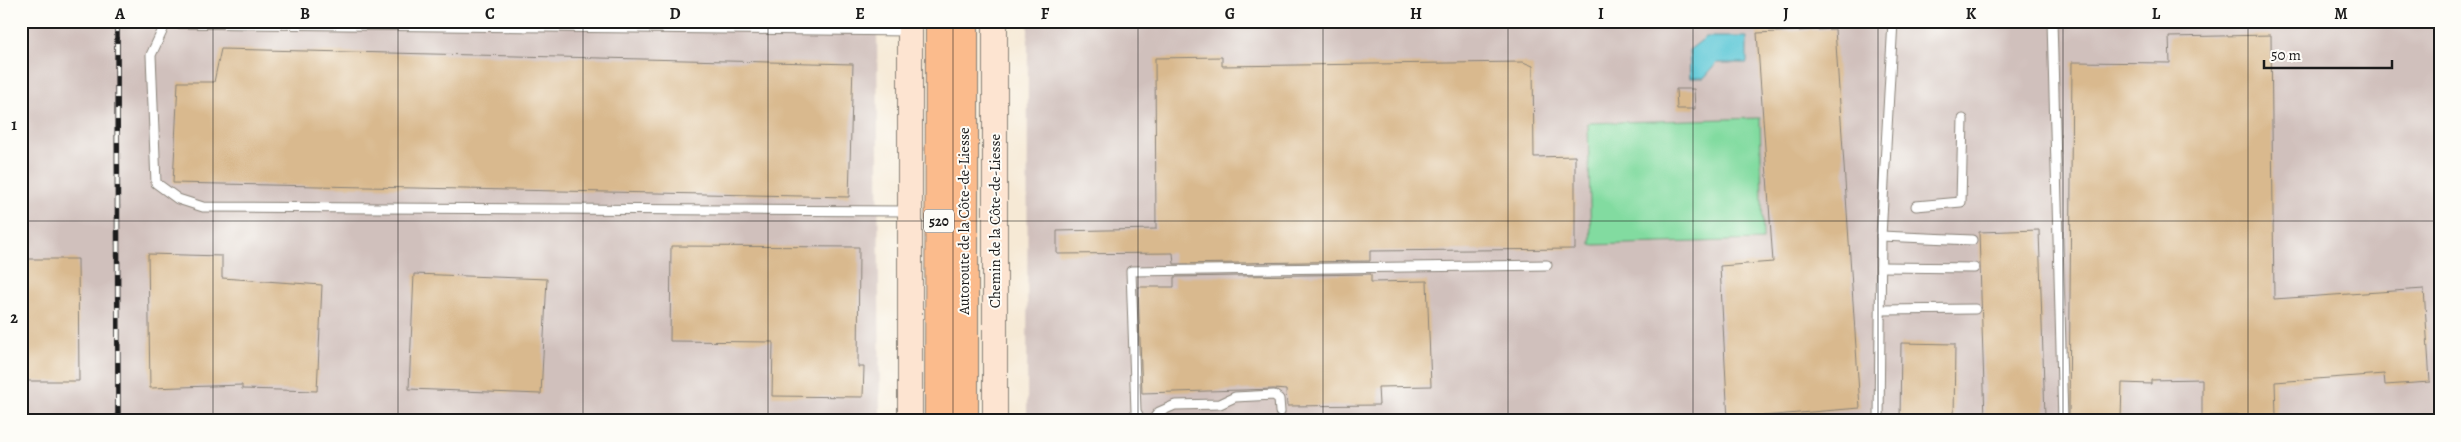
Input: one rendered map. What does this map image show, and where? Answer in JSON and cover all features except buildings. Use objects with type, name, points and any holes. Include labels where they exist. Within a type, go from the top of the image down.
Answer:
[{"type":"highway","name":"Autoroute de la Côte-de-Liesse","points":[[939,421],[940,21]]},
{"type":"highway","name":"Autoroute de la Côte-de-Liesse","points":[[964,21],[964,421]]},
{"type":"main road","name":"Chemin de la Côte-de-Liesse","points":[[994,421],[995,21]]},
{"type":"main road","points":[[910,26],[910,421]]},
{"type":"lane","points":[[1879,421],[1881,236],[1893,21]]},
{"type":"lane","points":[[2052,21],[2064,421]]},
{"type":"lane","points":[[910,26],[166,23],[151,55],[156,183],[178,199],[203,207],[910,211]]},
{"type":"lane","points":[[1916,206],[1961,202],[1963,119]]},
{"type":"lane","points":[[1881,236],[1972,240]]},
{"type":"lane","points":[[1141,421],[1136,411],[1130,271],[1548,265]]},
{"type":"lane","points":[[1881,267],[1974,268]]},
{"type":"lane","points":[[1881,310],[1975,309]]},
{"type":"lane","points":[[1152,421],[1159,412],[1175,405],[1220,404],[1235,397],[1274,395],[1279,399],[1280,412]]},
{"type":"shaded area","points":[[21,21],[877,21],[880,421],[21,421]]},
{"type":"shaded area","points":[[1028,21],[2440,21],[2440,421],[1027,421]]},
{"type":"green space","points":[[1760,118],[1763,240],[1591,245],[1588,123]]},
{"type":"water","points":[[1706,37],[1747,37],[1747,63],[1717,63],[1704,78],[1690,78],[1689,50]]},
{"type":"railway","points":[[117,21],[118,421]]}]
